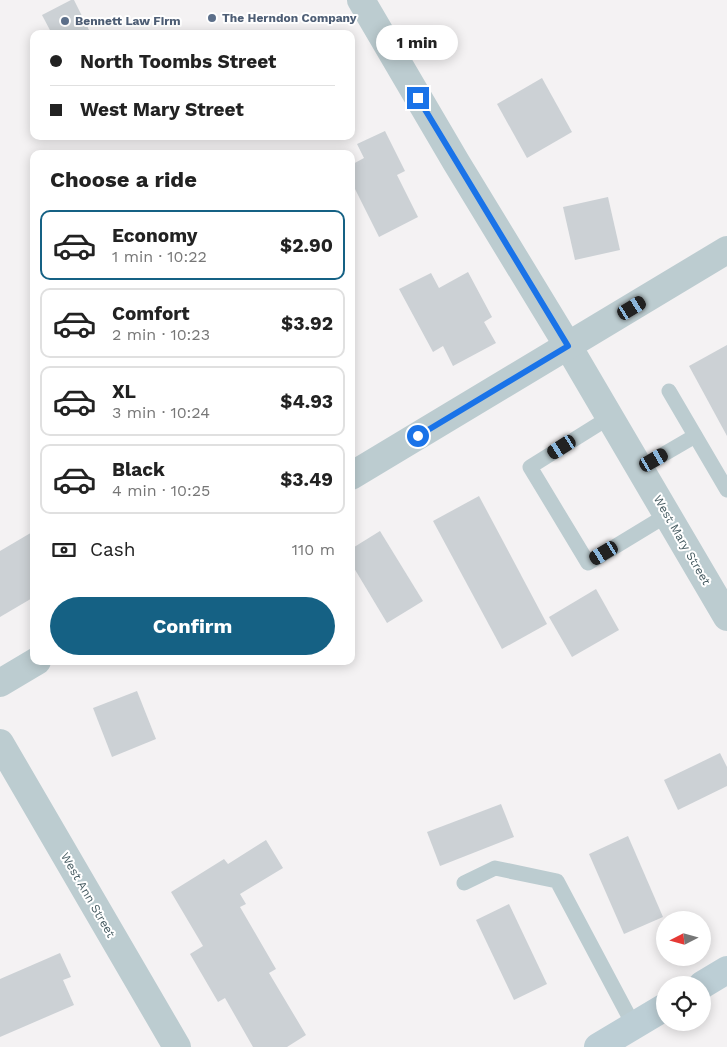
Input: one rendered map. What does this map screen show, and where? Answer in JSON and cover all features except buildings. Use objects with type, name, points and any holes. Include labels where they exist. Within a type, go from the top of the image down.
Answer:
[{"type":"main road","points":[[711,980],[727,970]]},
{"type":"main road","points":[[598,1047],[656,1013]]},
{"type":"street","name":"West Mary Street","points":[[361,0],[726,614]]},
{"type":"street","points":[[355,474],[727,250]]},
{"type":"street","points":[[0,683],[30,665]]},
{"type":"street","name":"West Ann Street","points":[[0,743],[177,1047]]},
{"type":"lane","points":[[669,392],[727,490]]},
{"type":"lane","points":[[610,417],[530,467],[588,563],[667,515]]},
{"type":"lane","points":[[640,468],[695,436]]},
{"type":"lane","points":[[464,883],[495,868],[557,881],[634,1026]]},
{"type":"place","name":"The Herndon Company","points":[[212,18]]},
{"type":"place","name":"Bennett Law Firm","points":[[65,21]]},
{"type":"route","points":[[418,98],[568,346],[418,436]]}]
